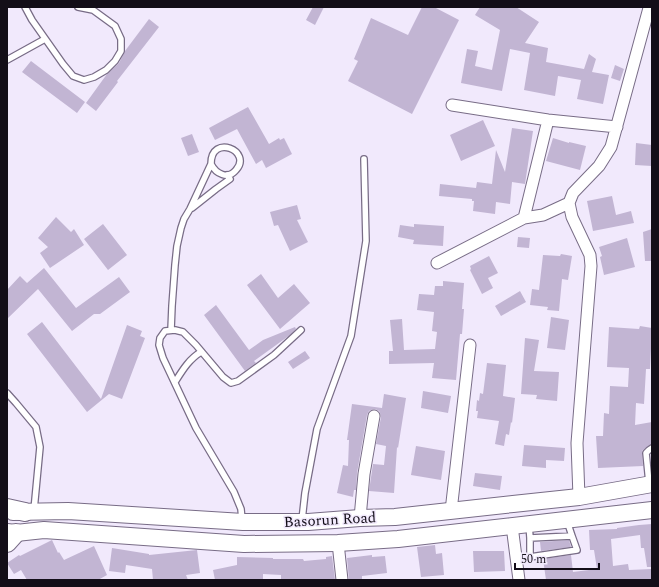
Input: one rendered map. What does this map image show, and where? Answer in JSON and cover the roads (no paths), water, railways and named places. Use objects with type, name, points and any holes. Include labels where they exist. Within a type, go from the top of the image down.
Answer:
[{"type":"highway","points":[[7,508],[30,512]]},
{"type":"main road","name":"Basorun Road","points":[[7,512],[68,511],[243,522],[302,522],[395,517],[451,511],[579,497],[650,484]]},
{"type":"main road","name":"Basorun Road","points":[[10,536],[44,530],[244,544],[338,543],[398,539],[512,526],[530,531],[566,520],[652,510]]},
{"type":"main road","points":[[395,517],[398,539]]},
{"type":"street","points":[[579,497],[577,443],[591,266],[590,255],[572,217],[569,203],[573,193],[599,166],[611,147],[650,8]]},
{"type":"street","points":[[452,105],[548,120],[617,127]]},
{"type":"street","points":[[524,218],[548,120]]},
{"type":"street","points":[[437,263],[524,218],[543,215],[569,203]]},
{"type":"street","points":[[451,511],[470,345]]},
{"type":"street","points":[[360,518],[364,474],[374,416]]},
{"type":"street","points":[[512,526],[519,580]]},
{"type":"street","points":[[338,543],[342,580]]},
{"type":"lane","points":[[25,7],[32,20],[63,64],[73,76],[84,80],[94,77],[106,70],[115,62],[121,51],[121,38],[115,26],[93,10],[78,7]]},
{"type":"lane","points":[[8,59],[45,39]]},
{"type":"lane","points":[[230,147],[240,158],[239,167],[236,171],[228,175],[217,173],[212,164],[211,159],[213,154],[220,148],[230,147]]},
{"type":"lane","points":[[302,522],[317,429],[351,336],[366,241],[364,159]]},
{"type":"lane","points":[[171,330],[177,246],[184,218],[212,164]]},
{"type":"lane","points":[[190,209],[230,179],[228,175]]},
{"type":"lane","points":[[243,522],[241,508],[234,492],[196,428],[163,358],[159,345],[160,338],[166,331],[175,330],[183,332],[231,383],[238,381],[274,355],[301,330]]},
{"type":"lane","points":[[175,382],[182,370],[196,355],[201,352]]},
{"type":"lane","points":[[7,393],[36,427],[40,447],[30,512]]},
{"type":"lane","points":[[650,484],[646,453],[652,448]]},
{"type":"lane","points":[[566,520],[572,536],[577,550],[530,557],[530,531],[572,536]]}]
